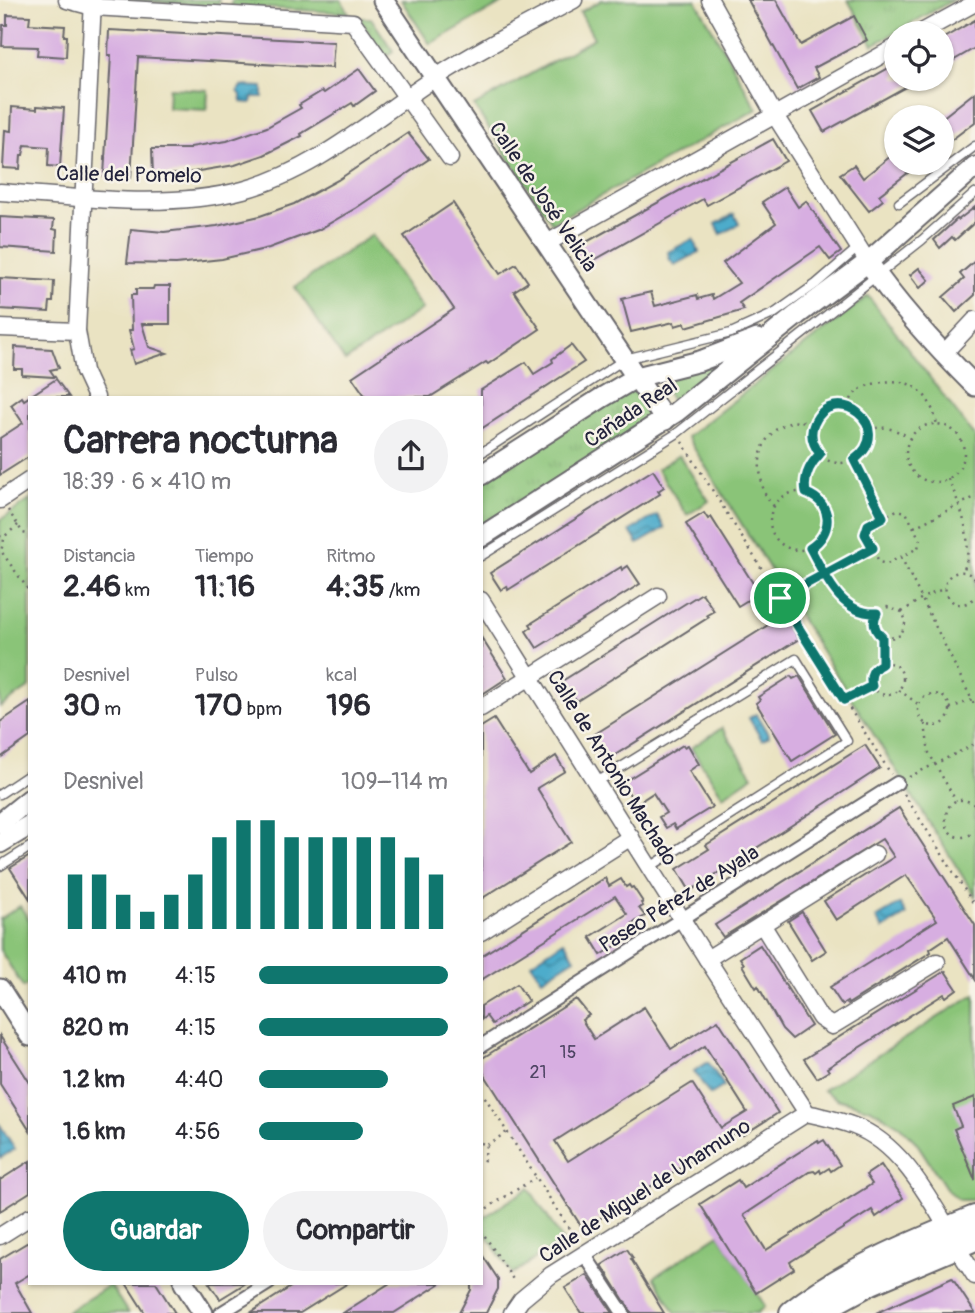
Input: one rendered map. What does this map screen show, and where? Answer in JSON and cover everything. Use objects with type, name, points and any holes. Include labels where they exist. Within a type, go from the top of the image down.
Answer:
[{"type":"main road","points":[[816,1313],[960,1238],[975,1218]]},
{"type":"main road","points":[[792,1313],[861,1267],[960,1238]]},
{"type":"street","points":[[67,0],[353,22],[453,162]]},
{"type":"street","name":"Calle de José Velicia","points":[[383,0],[671,427]]},
{"type":"street","name":"Calle del Pomelo","points":[[0,192],[133,200],[204,198],[245,190],[286,174],[328,151],[436,78],[574,0]]},
{"type":"street","points":[[710,0],[774,114],[868,261],[943,354],[975,386]]},
{"type":"street","points":[[942,21],[975,3]]},
{"type":"street","points":[[93,4],[77,331],[84,371],[96,396]]},
{"type":"street","points":[[547,243],[884,54]]},
{"type":"street","name":"Cañada Real","points":[[483,474],[638,377],[700,361],[751,343],[797,314],[868,261],[975,167]]},
{"type":"street","name":"Cañada Real","points":[[483,536],[671,427],[797,314]]},
{"type":"street","points":[[943,354],[975,320]]},
{"type":"street","points":[[0,328],[77,331]]},
{"type":"street","points":[[4,505],[28,482]]},
{"type":"street","points":[[483,707],[658,596]]},
{"type":"street","name":"Calle de Antonio Machado","points":[[483,603],[807,1113]]},
{"type":"street","name":"Paseo Pérez de Ayala","points":[[483,1045],[897,783]]},
{"type":"street","points":[[0,823],[28,801]]},
{"type":"street","points":[[0,843],[28,826]]},
{"type":"street","points":[[483,931],[631,837]]},
{"type":"street","points":[[707,959],[764,926],[875,854]]},
{"type":"street","points":[[764,926],[820,1018],[832,1026],[937,962]]},
{"type":"street","points":[[0,989],[28,1033]]},
{"type":"street","points":[[807,1113],[856,1126],[882,1140],[905,1164],[960,1238],[975,1276]]},
{"type":"street","name":"Calle de Miguel de Unamuno","points":[[513,1313],[521,1300],[581,1248],[807,1113]]},
{"type":"street","points":[[0,1236],[28,1218]]},
{"type":"street","points":[[581,1248],[623,1313]]},
{"type":"street","points":[[185,1285],[202,1313]]},
{"type":"street","points":[[221,1313],[266,1285]]},
{"type":"lane","points":[[899,203],[975,146]]},
{"type":"lane","points":[[483,452],[625,359],[732,333],[775,313],[816,284],[922,240],[975,193]]},
{"type":"lane","points":[[483,555],[671,427],[868,261]]},
{"type":"lane","points":[[597,782],[796,659],[840,729],[847,741],[650,867]]},
{"type":"lane","points":[[0,794],[28,775]]},
{"type":"lane","points":[[0,866],[28,848]]},
{"type":"path","points":[[848,407],[854,393],[866,386],[889,381],[907,382],[920,390],[929,403],[937,425]]},
{"type":"path","points":[[848,407],[862,415],[869,430],[866,447],[854,460],[836,463],[820,454],[812,438],[814,424],[822,413],[830,408],[848,407]]},
{"type":"path","points":[[774,506],[764,494],[759,468],[760,451],[767,437],[791,424],[800,421],[814,424]]},
{"type":"path","points":[[924,426],[949,428],[956,433],[963,449],[961,466],[948,479],[930,482],[914,473],[906,456],[910,438],[924,426]]},
{"type":"path","points":[[671,427],[975,906]]},
{"type":"path","points":[[869,430],[875,427],[897,430],[910,438]]},
{"type":"path","points":[[806,493],[804,486],[807,470],[820,454]]},
{"type":"path","points":[[854,460],[883,517]]},
{"type":"path","points":[[948,479],[970,526],[972,546],[970,564],[963,572],[948,578],[945,588],[948,598],[958,604],[968,603],[975,597]]},
{"type":"path","points":[[806,493],[820,501],[828,516],[825,533],[810,548],[795,549],[778,540],[771,524],[774,506],[789,494],[806,493]]},
{"type":"path","points":[[914,527],[975,497]]},
{"type":"path","points":[[4,505],[23,533],[28,534]]},
{"type":"path","points":[[897,510],[906,512],[920,540],[918,548],[887,564],[879,562],[865,534],[868,525],[883,517],[897,510]]},
{"type":"path","points":[[18,525],[2,537],[1,551],[28,590]]},
{"type":"path","points":[[810,548],[833,589],[852,607],[866,614],[877,613],[887,607],[902,612],[906,621],[901,635],[892,639],[882,637],[875,629],[877,613]]},
{"type":"path","points":[[780,598],[873,548]]},
{"type":"path","points":[[901,557],[975,706]]},
{"type":"path","points":[[963,572],[975,579]]},
{"type":"path","points":[[902,612],[922,598],[945,588]]},
{"type":"path","points":[[882,637],[882,664]]},
{"type":"path","points":[[882,664],[893,664],[901,671],[903,681],[899,690],[884,695],[875,691],[872,686],[870,681],[873,670],[882,664]]},
{"type":"path","points":[[844,700],[872,686]]},
{"type":"path","points":[[899,690],[918,704]]},
{"type":"path","points":[[925,724],[940,725],[948,718],[950,708],[945,698],[936,694],[925,696],[918,704],[918,715],[925,724],[929,753],[957,801]]},
{"type":"path","points":[[950,708],[974,700]]},
{"type":"path","points":[[897,783],[975,744]]},
{"type":"path","points":[[975,805],[968,801],[957,801],[947,809],[945,821],[951,832],[962,837],[975,832]]},
{"type":"path","points":[[483,1094],[581,1248]]},
{"type":"path","points":[[483,1164],[487,1145],[507,1132]]},
{"type":"path","points":[[483,1144],[487,1145]]},
{"type":"path","points":[[483,1211],[536,1177]]},
{"type":"path","points":[[483,1233],[514,1281]]},
{"type":"green space","points":[[122,0],[219,0],[219,6]]},
{"type":"green space","points":[[232,0],[341,0],[349,13],[231,6]]},
{"type":"green space","points":[[401,0],[508,0],[430,44]]},
{"type":"green space","points":[[602,0],[696,0],[757,109],[552,223],[474,106],[594,38],[580,12]]},
{"type":"green space","points":[[848,0],[953,0],[916,21],[884,21],[884,39],[873,45]]},
{"type":"green space","points":[[359,18],[371,18],[393,51],[385,57]]},
{"type":"green space","points":[[169,88],[208,90],[207,110],[168,108]]},
{"type":"green space","points":[[372,235],[422,309],[345,361],[295,287]]},
{"type":"green space","points":[[868,296],[975,437],[975,896],[687,437]]},
{"type":"green space","points":[[757,341],[675,406],[657,376]]},
{"type":"green space","points":[[631,385],[654,420],[483,531],[483,480]]},
{"type":"green space","points":[[679,455],[709,501],[687,515],[657,469]]},
{"type":"green space","points":[[28,501],[28,688],[0,707],[0,520]]},
{"type":"green space","points":[[722,728],[753,776],[723,796],[691,748]]},
{"type":"green space","points":[[20,906],[28,918],[28,984],[23,987],[0,950],[0,919]]},
{"type":"green space","points":[[975,994],[975,1200],[959,1200],[948,1191],[916,1142],[900,1126],[871,1109],[837,1099],[823,1090]]},
{"type":"green space","points":[[529,1188],[563,1241],[512,1274],[483,1230],[483,1218]]},
{"type":"green space","points":[[719,1234],[765,1306],[757,1313],[676,1313],[654,1277]]},
{"type":"green space","points":[[110,1285],[128,1313],[65,1313]]},
{"type":"water","points":[[241,86],[263,87],[263,97],[252,97],[251,103],[241,102],[238,91]]},
{"type":"water","points":[[734,214],[739,224],[721,234],[716,224]]},
{"type":"water","points":[[693,239],[699,252],[675,265],[668,252]]},
{"type":"water","points":[[657,515],[665,528],[638,544],[630,531]]},
{"type":"water","points":[[756,714],[769,736],[762,740],[749,718]]},
{"type":"water","points":[[900,904],[906,915],[883,929],[876,918]]},
{"type":"water","points":[[564,941],[575,958],[542,979],[531,963]]},
{"type":"water","points":[[708,1062],[724,1086],[710,1095],[694,1071]]},
{"type":"water","points":[[0,1125],[15,1149],[0,1158]]},
{"type":"building","points":[[748,0],[776,0],[801,45],[854,16],[867,40],[814,68],[819,77],[797,89]]},
{"type":"building","points":[[7,15],[30,16],[29,24],[65,26],[66,57],[37,55],[38,47],[2,46],[3,25],[7,25]]},
{"type":"building","points":[[975,20],[975,48],[954,60],[954,32]]},
{"type":"building","points":[[109,30],[334,42],[332,68],[138,57],[131,178],[104,176],[111,55],[108,55]]},
{"type":"building","points":[[359,69],[375,91],[354,106],[352,103],[301,134],[302,136],[264,155],[235,165],[181,174],[153,175],[152,149],[190,149],[227,141],[267,127]]},
{"type":"building","points":[[884,71],[884,91],[898,91],[824,132],[812,111]]},
{"type":"building","points":[[975,92],[975,122],[954,138],[954,109]]},
{"type":"building","points":[[37,106],[64,108],[60,167],[48,166],[49,147],[25,145],[20,169],[3,168],[5,130],[11,131],[12,107],[37,109]]},
{"type":"building","points":[[408,133],[429,159],[318,230],[269,248],[222,259],[176,264],[127,263],[131,229],[164,232],[217,226],[260,216],[294,204],[338,180]]},
{"type":"building","points":[[773,139],[786,161],[707,205],[703,199],[582,267],[572,250]]},
{"type":"building","points":[[884,161],[884,175],[905,175],[879,195],[883,200],[869,211],[840,174],[854,165],[863,178]]},
{"type":"building","points":[[785,187],[798,207],[806,201],[841,252],[830,260],[820,247],[739,303],[744,310],[686,327],[685,323],[675,326],[674,322],[631,332],[622,299],[651,292],[655,306],[697,295],[698,299],[712,295],[713,299],[739,283],[723,263],[776,223],[762,202]]},
{"type":"building","points":[[453,203],[500,274],[516,264],[528,282],[514,291],[540,329],[488,364],[486,362],[432,396],[365,396],[352,377],[454,309],[404,236]]},
{"type":"building","points":[[975,207],[975,222],[955,240],[952,237],[940,248],[934,240]]},
{"type":"building","points":[[0,217],[54,220],[53,229],[57,230],[56,251],[0,247]]},
{"type":"building","points":[[975,261],[975,295],[956,312],[943,297],[964,279],[960,274]]},
{"type":"building","points":[[919,268],[929,280],[920,288],[910,275]]},
{"type":"building","points":[[0,278],[54,281],[53,302],[50,302],[49,312],[0,309]]},
{"type":"building","points":[[154,286],[170,286],[170,324],[142,324],[149,347],[167,353],[134,364],[130,350],[134,349],[129,330],[132,330],[131,295],[136,295],[136,289],[153,289]]},
{"type":"building","points":[[571,345],[584,362],[483,428],[481,390],[526,362],[534,374],[553,362],[552,359]]},
{"type":"building","points":[[15,347],[52,349],[59,368],[50,370],[55,377],[22,375],[22,369],[14,369]]},
{"type":"building","points":[[56,379],[68,396],[30,396]]},
{"type":"building","points":[[22,397],[24,400],[28,397],[28,457],[0,475],[0,438],[23,423],[11,405]]},
{"type":"building","points":[[653,470],[664,487],[658,491],[660,494],[508,590],[507,586],[501,590],[490,573]]},
{"type":"building","points":[[704,513],[708,519],[711,517],[756,588],[753,590],[756,595],[738,606],[686,524]]},
{"type":"building","points":[[628,566],[640,584],[537,648],[526,631],[532,627],[530,624],[621,567],[622,570]]},
{"type":"building","points":[[702,593],[714,611],[707,615],[709,617],[577,701],[575,698],[570,701],[559,683]]},
{"type":"building","points":[[784,615],[799,639],[607,760],[592,736]]},
{"type":"building","points":[[483,640],[507,678],[483,694]]},
{"type":"building","points":[[791,676],[793,679],[799,676],[835,734],[792,761],[756,703],[760,700],[758,697]]},
{"type":"building","points":[[28,703],[28,738],[0,758],[0,722]]},
{"type":"building","points":[[494,719],[529,774],[556,756],[565,771],[537,788],[571,842],[483,898],[483,726]]},
{"type":"building","points":[[683,745],[688,745],[699,764],[689,771],[712,807],[676,829],[673,824],[666,828],[659,817],[666,813],[653,793],[636,804],[622,783]]},
{"type":"building","points":[[865,745],[880,768],[690,891],[677,869],[709,849],[706,845]]},
{"type":"building","points":[[899,808],[975,925],[975,979],[948,937],[930,949],[931,952],[848,1004],[847,1002],[842,1005],[830,987],[937,920],[906,875],[836,920],[824,901],[894,857],[882,839],[723,937],[715,925]]},
{"type":"building","points":[[28,857],[28,896],[10,868]]},
{"type":"building","points":[[605,878],[609,886],[621,879],[626,887],[633,887],[643,902],[643,906],[639,908],[645,916],[633,923],[638,932],[601,955],[590,937],[627,914],[615,896],[483,979],[483,955]]},
{"type":"building","points":[[802,912],[826,951],[812,960],[788,921]]},
{"type":"building","points":[[760,945],[811,1026],[792,1039],[782,1029],[758,986],[756,988],[742,965],[744,964],[740,958]]},
{"type":"building","points":[[945,971],[957,989],[946,997],[944,994],[827,1068],[829,1071],[817,1078],[804,1059]]},
{"type":"building","points":[[517,984],[528,1001],[492,1024],[486,1016],[483,1018],[483,1005]]},
{"type":"building","points":[[576,999],[589,1015],[582,1020],[594,1039],[644,1007],[671,1049],[718,1020],[778,1113],[743,1135],[740,1130],[583,1229],[483,1072],[483,1058]],"holes":[[[705,1046],[747,1112],[721,1128],[692,1083],[568,1161],[555,1141]]]},
{"type":"building","points":[[0,1036],[28,1080],[28,1128],[0,1084]]},
{"type":"building","points":[[975,1097],[975,1180],[954,1129],[961,1126],[953,1106]]},
{"type":"building","points":[[818,1140],[819,1143],[824,1140],[840,1165],[831,1171],[829,1168],[821,1173],[820,1170],[816,1173],[809,1172],[744,1215],[766,1250],[872,1184],[866,1175],[881,1165],[903,1198],[876,1217],[872,1210],[790,1262],[794,1269],[756,1293],[700,1204],[738,1180],[743,1188]]},
{"type":"building","points":[[28,1162],[28,1193],[0,1211],[0,1180]]},
{"type":"building","points":[[28,1242],[28,1275],[15,1283],[32,1313],[0,1313],[0,1259]]},
{"type":"building","points":[[627,1249],[664,1313],[632,1313],[602,1265]]},
{"type":"building","points":[[483,1256],[498,1279],[498,1289],[486,1313],[459,1313],[471,1285],[483,1285]]},
{"type":"building","points":[[587,1275],[613,1313],[581,1313],[565,1288]]},
{"type":"building","points":[[952,1278],[975,1313],[876,1313]]},
{"type":"building","points":[[127,1285],[157,1285],[175,1313],[145,1313]]},
{"type":"building","points":[[210,1285],[243,1285],[220,1299]]},
{"type":"building","points":[[294,1285],[345,1285],[300,1313],[250,1313]]},
{"type":"building","points":[[387,1285],[438,1285],[394,1313],[343,1313]]},
{"type":"route","points":[[780,598],[824,574],[873,548],[865,534],[868,525],[883,517],[854,460],[866,447],[869,430],[862,415],[848,407],[830,408],[816,420],[812,428],[812,438],[814,447],[820,454],[807,470],[804,486],[806,493],[820,501],[828,516],[825,533],[810,548],[824,574],[829,583],[852,607],[866,614],[877,613],[874,623],[877,633],[882,637],[882,664],[873,670],[870,681],[872,686],[844,700],[780,598]]}]
